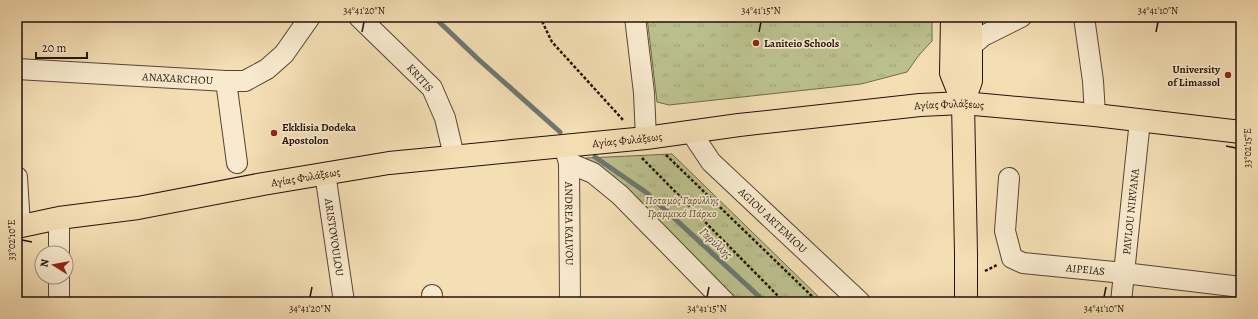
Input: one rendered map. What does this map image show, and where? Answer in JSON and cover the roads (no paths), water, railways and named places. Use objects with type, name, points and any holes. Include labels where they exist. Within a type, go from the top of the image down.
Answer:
[{"type":"main road","points":[[952,17],[951,73],[963,103],[966,302]]},
{"type":"main road","points":[[963,103],[971,81],[971,17]]},
{"type":"main road","name":"Αγίας Φυλάξεως","points":[[18,226],[59,218],[138,208],[255,185],[389,163],[454,156],[567,155],[643,147],[691,132],[739,125],[920,105],[963,103],[1140,120],[1241,132]]},
{"type":"street","name":"ANAXARCHOU","points":[[17,69],[245,81],[267,69],[284,54],[310,17]]},
{"type":"street","name":"KRITIS","points":[[359,17],[432,88],[445,118],[454,156]]},
{"type":"street","points":[[636,17],[644,93],[643,147]]},
{"type":"street","points":[[1084,17],[1093,81],[1095,116]]},
{"type":"street","points":[[971,46],[1004,19]]},
{"type":"street","points":[[226,81],[237,163]]},
{"type":"street","name":"PAVLOU NIRVANA","points":[[1121,302],[1140,120]]},
{"type":"street","name":"AGIOU ARTEMIOU","points":[[691,132],[711,162],[860,302]]},
{"type":"street","points":[[567,155],[593,173],[620,195],[725,302]]},
{"type":"street","name":"ANDREA KALVOU","points":[[567,155],[570,302]]},
{"type":"street","name":"ARISTOVOULOU","points":[[325,173],[344,302]]},
{"type":"street","points":[[17,177],[18,226]]},
{"type":"street","name":"AIPEIAS","points":[[1009,178],[1005,230],[1012,258],[1023,263],[1241,287]]},
{"type":"street","points":[[59,218],[59,245]]},
{"type":"street","points":[[59,285],[59,302]]},
{"type":"waterway","name":"Γαρύλλης","points":[[434,17],[478,59],[560,132]]},
{"type":"waterway","name":"Γαρύλλης","points":[[595,157],[647,193],[765,302]]},
{"type":"place","name":"Laniteio Schools","points":[[756,43]]},
{"type":"place","name":"University of Limassol","points":[[1228,75]]},
{"type":"place","name":"Ekklisia Dodeka Apostolon","points":[[274,133]]},
{"type":"park label","name":"Ποταμός Γαρύλλης Γραμμικό Πάρκο","points":[[682,206]]}]
